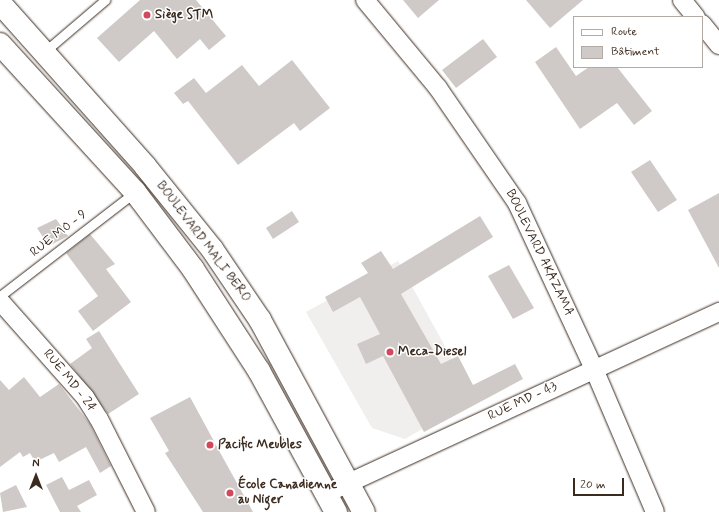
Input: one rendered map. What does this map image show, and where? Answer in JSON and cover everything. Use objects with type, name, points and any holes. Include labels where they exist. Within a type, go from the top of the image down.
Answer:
[{"type":"main road","name":"BOULEVARD MALI BERO","points":[[0,3],[145,166],[212,249],[260,320],[350,481],[364,512]]},
{"type":"main road","name":"BOULEVARD MALI BERO","points":[[0,44],[135,192],[193,269],[259,371],[331,503]]},
{"type":"street","name":"BOULEVARD AKAZAMA","points":[[365,0],[438,88],[505,184],[594,369],[655,512]]},
{"type":"street","points":[[682,0],[695,16]]},
{"type":"street","points":[[703,25],[719,45]]},
{"type":"street","name":"RUE MD - 24","points":[[0,302],[85,397],[100,419],[140,510]]},
{"type":"street","name":"RUE MD - 43","points":[[331,503],[350,481],[719,312]]},
{"type":"lane","points":[[43,53],[105,0]]},
{"type":"lane","name":"RUE MO - 9","points":[[0,296],[135,192]]},
{"type":"shaded area","points":[[398,261],[474,399],[405,439],[372,428],[306,312]]},
{"type":"building","points":[[140,0],[196,0],[226,36],[209,50],[200,39],[177,59],[154,31],[119,62],[97,38]]},
{"type":"building","points":[[403,0],[439,0],[418,18]]},
{"type":"building","points":[[526,0],[583,0],[550,28]]},
{"type":"building","points":[[483,39],[497,57],[456,88],[442,70]]},
{"type":"building","points":[[556,47],[576,76],[588,68],[618,68],[652,111],[634,125],[617,103],[580,129],[535,62]]},
{"type":"building","points":[[292,60],[330,108],[300,131],[294,123],[238,165],[188,101],[183,104],[174,93],[194,78],[206,93],[242,65],[259,86]]},
{"type":"building","points":[[650,160],[677,200],[658,212],[631,172]]},
{"type":"building","points":[[719,193],[719,268],[688,210]]},
{"type":"building","points":[[292,211],[299,222],[273,239],[266,228]]},
{"type":"building","points":[[480,216],[493,237],[401,294],[441,364],[458,356],[473,385],[515,364],[523,379],[424,432],[383,356],[366,364],[357,344],[380,334],[360,297],[333,312],[325,297],[368,273],[361,263],[381,251],[393,269]]},
{"type":"building","points":[[56,219],[68,236],[49,246],[37,228]]},
{"type":"building","points":[[90,234],[115,264],[106,269],[131,302],[93,331],[78,311],[98,296],[66,253]]},
{"type":"building","points":[[509,265],[534,308],[513,319],[488,276]]},
{"type":"building","points":[[99,331],[139,394],[108,414],[70,364],[92,348],[86,339]]},
{"type":"building","points":[[24,377],[40,397],[59,384],[90,424],[111,466],[100,473],[86,447],[59,462],[54,453],[35,462],[30,453],[23,457],[20,452],[0,467],[0,380],[9,390]]},
{"type":"building","points":[[190,397],[253,512],[203,512],[165,453],[169,451],[150,418]]},
{"type":"building","points":[[62,477],[69,490],[89,480],[97,495],[77,506],[81,512],[60,512],[46,485]]},
{"type":"building","points":[[16,485],[27,507],[3,512],[0,493]]},
{"type":"place","name":"Siège STM","points":[[147,15]]},
{"type":"place","name":"Meca-Diesel","points":[[390,352]]},
{"type":"place","name":"Pacific Meubles","points":[[210,445]]},
{"type":"place","name":"École Canadienne au Niger","points":[[230,493]]}]
